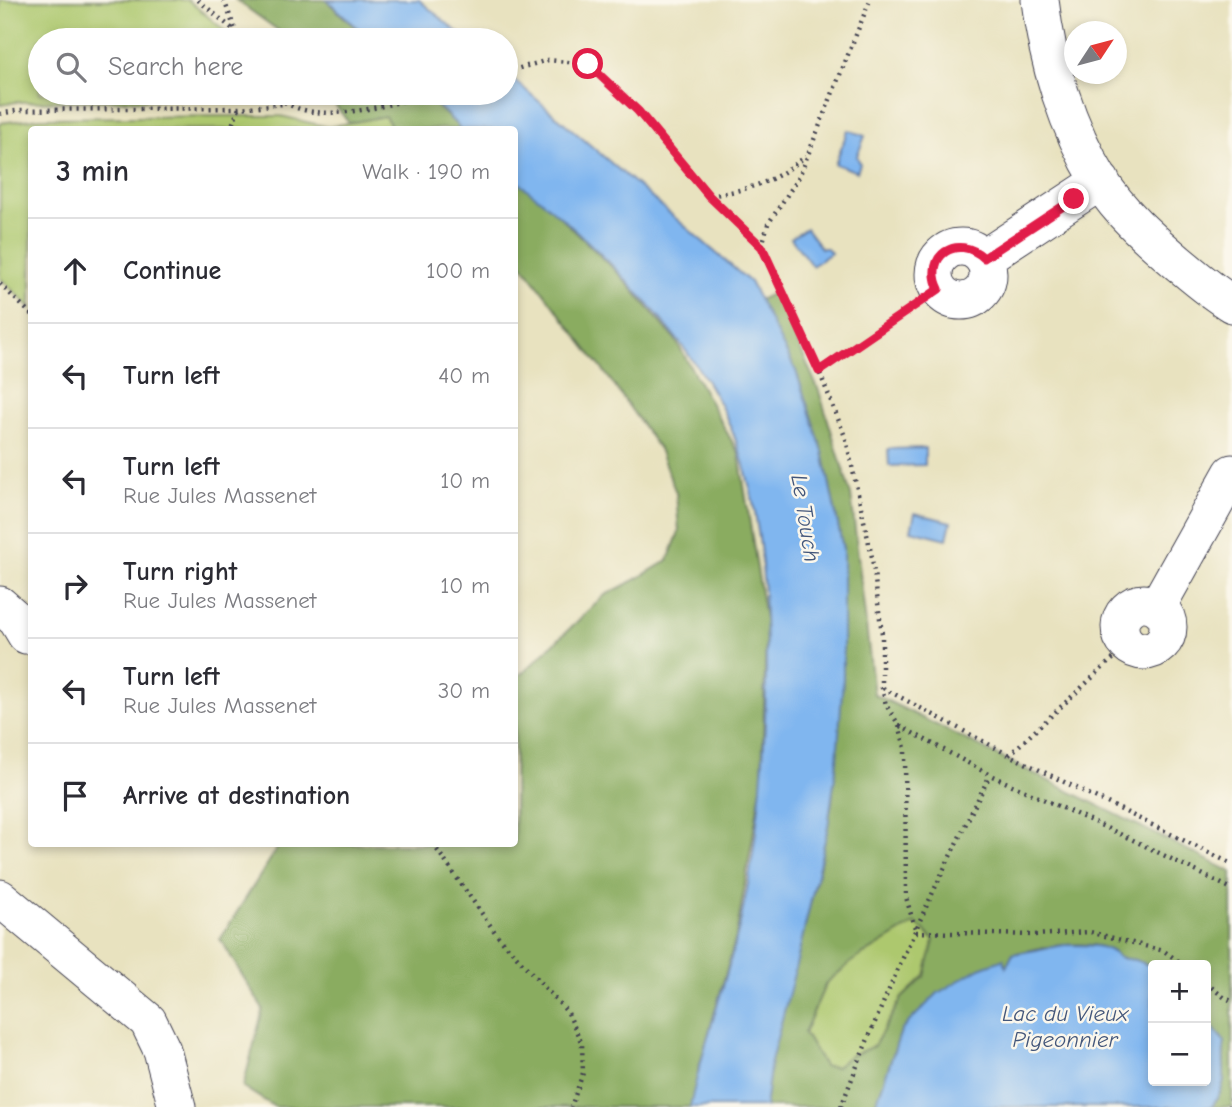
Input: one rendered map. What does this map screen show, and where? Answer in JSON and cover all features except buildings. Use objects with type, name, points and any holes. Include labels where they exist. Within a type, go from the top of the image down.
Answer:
[{"type":"street","points":[[1040,0],[1054,75],[1076,135],[1101,181],[1144,233],[1215,294],[1232,304]]},
{"type":"street","points":[[939,289],[934,274],[937,261],[947,250],[965,247],[984,258],[1101,181]]},
{"type":"street","points":[[1129,646],[1121,635],[1122,617],[1138,604],[1157,607],[1232,473]]},
{"type":"street","points":[[0,605],[17,620],[26,635]]},
{"type":"street","points":[[0,898],[148,1021],[162,1049],[177,1107]]},
{"type":"path","points":[[198,0],[231,28]]},
{"type":"path","points":[[224,0],[234,28]]},
{"type":"path","points":[[762,247],[768,224],[799,177],[870,0]]},
{"type":"path","points":[[518,69],[548,60],[588,64],[638,111],[709,196],[762,247],[819,371],[846,439],[872,557],[882,634],[882,688],[886,705],[899,725],[905,748],[906,897],[916,932]]},
{"type":"path","points":[[0,114],[20,110],[239,108],[272,105]]},
{"type":"path","points":[[287,105],[318,113],[389,105]]},
{"type":"path","points":[[232,126],[239,108]]},
{"type":"path","points":[[709,196],[762,184],[783,174],[809,153]]},
{"type":"path","points":[[0,284],[28,310]]},
{"type":"path","points":[[819,371],[939,289]]},
{"type":"path","points":[[1009,755],[1129,646]]},
{"type":"path","points":[[882,688],[1009,755],[1232,864]]},
{"type":"path","points":[[899,725],[990,775],[1232,889]]},
{"type":"path","points":[[841,1107],[916,932],[990,775]]},
{"type":"path","points":[[435,847],[497,935],[568,1013],[582,1044],[583,1073],[571,1107]]},
{"type":"path","points":[[916,932],[1033,935],[1090,932],[1164,951],[1177,960]]},
{"type":"path","points":[[1211,987],[1232,1001]]},
{"type":"path","points":[[1229,1107],[1232,1098]]},
{"type":"green space","points":[[0,0],[188,0],[222,28],[28,28],[28,102],[0,105]]},
{"type":"green space","points":[[236,0],[326,0],[355,28],[275,28]]},
{"type":"green space","points":[[335,105],[436,105],[458,126],[391,126],[385,116],[349,123]]},
{"type":"green space","points":[[281,116],[324,126],[28,126],[28,305],[0,278],[0,123],[41,118]]},
{"type":"green space","points":[[385,116],[391,126],[333,126]]},
{"type":"green space","points":[[518,179],[621,276],[675,339],[739,454],[766,625],[762,782],[736,937],[698,1071],[698,1107],[275,1107],[243,1087],[263,1009],[220,939],[278,847],[518,847],[518,675],[605,595],[668,560],[679,532],[676,493],[659,449],[609,378],[518,259]]},
{"type":"green space","points":[[775,292],[819,391],[851,495],[874,694],[1232,872],[1232,1107],[1212,1107],[1224,1080],[1225,1042],[1211,1026],[1211,960],[1148,960],[1148,965],[1119,958],[1099,946],[1069,945],[1013,954],[1006,968],[938,993],[901,1031],[877,1107],[765,1107],[771,1061],[819,869],[832,802],[843,678],[843,549],[823,452],[796,371],[759,300]],"holes":[[[915,923],[934,940],[925,976],[902,998],[874,1046],[848,1057],[836,1067],[824,1066],[804,1033],[826,983],[854,960]]]},
{"type":"green space","points":[[915,923],[935,940],[925,976],[902,998],[874,1046],[848,1057],[836,1067],[824,1066],[804,1033],[826,983],[854,960]]},
{"type":"water","points":[[327,0],[419,0],[453,28],[358,28]]},
{"type":"water","name":"Le Touch","points":[[518,83],[750,282],[796,371],[823,452],[843,549],[843,678],[837,761],[828,827],[771,1061],[765,1107],[690,1107],[741,919],[761,786],[766,685],[762,566],[755,510],[741,455],[715,395],[667,326],[607,260],[518,182],[518,126],[458,126],[437,105],[518,105]]},
{"type":"water","points":[[848,130],[865,136],[857,156],[860,164],[857,172],[835,164]]},
{"type":"water","points":[[806,228],[821,248],[827,248],[831,253],[812,266],[791,238]]},
{"type":"water","points":[[925,448],[925,465],[889,466],[888,449]]},
{"type":"water","points":[[915,513],[951,522],[947,539],[911,530]]},
{"type":"water","name":"Lac du Vieux Pigeonnier","points":[[1064,945],[1086,945],[1102,947],[1119,958],[1148,965],[1148,1086],[1211,1086],[1211,1026],[1225,1042],[1224,1080],[1212,1107],[877,1107],[901,1031],[908,1023],[938,993],[980,968],[1004,959],[1006,967],[1013,954]]},
{"type":"route","points":[[588,64],[638,111],[709,196],[762,247],[819,371],[939,289],[934,274],[937,261],[947,250],[965,247],[984,258],[1074,199]]}]
